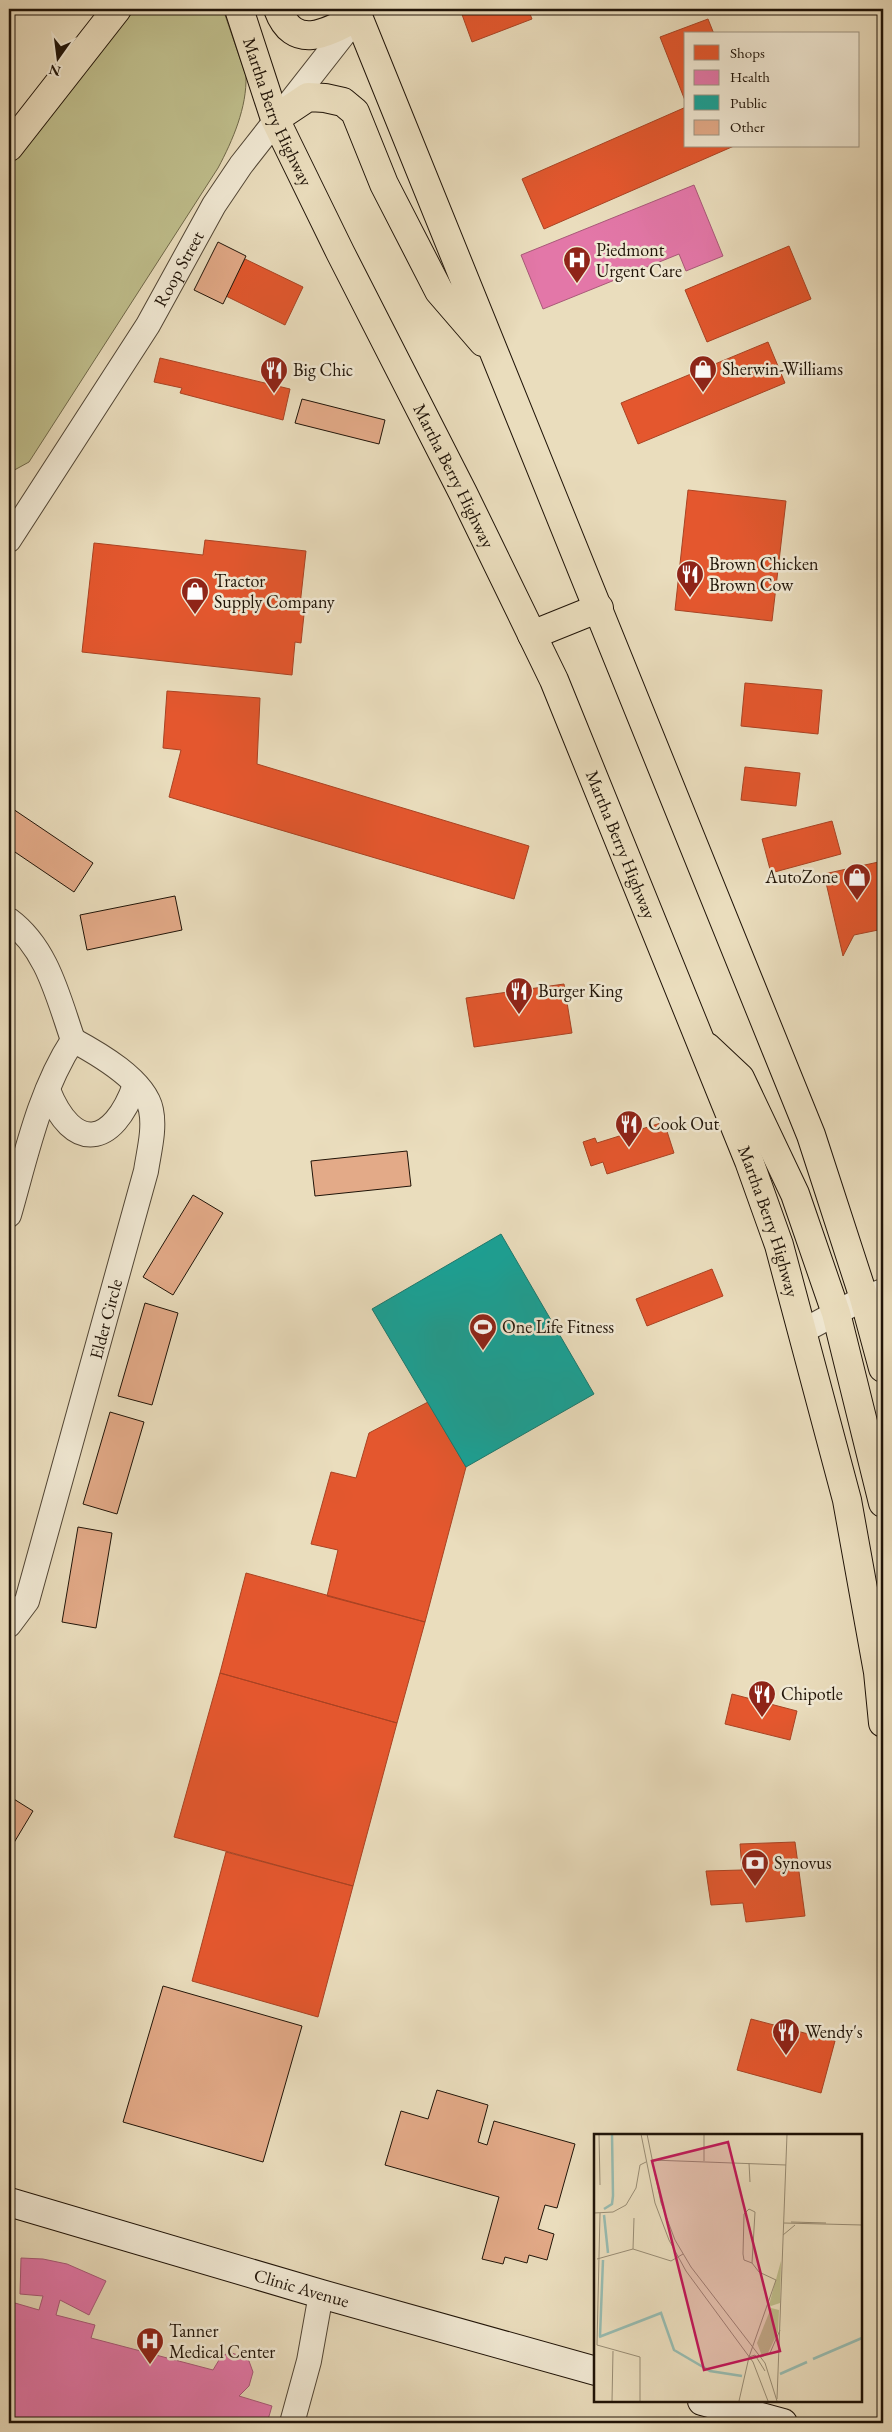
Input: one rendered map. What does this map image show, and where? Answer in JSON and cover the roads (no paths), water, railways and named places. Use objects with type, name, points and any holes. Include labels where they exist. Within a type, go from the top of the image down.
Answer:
[{"type":"main road","points":[[9,147],[117,9]]},
{"type":"main road","name":"Martha Berry Highway","points":[[239,9],[275,119],[554,680],[749,1161],[779,1245],[847,1500],[878,1672],[883,1723]]},
{"type":"main road","points":[[278,9],[287,27],[303,35],[312,36],[330,32],[358,11],[874,1295],[883,1368]]},
{"type":"main road","points":[[275,119],[293,105],[308,97],[343,102],[355,112],[384,184],[439,291],[497,358]]},
{"type":"main road","points":[[532,635],[599,608]]},
{"type":"main road","points":[[700,1040],[740,1078],[795,1194],[836,1313],[883,1503]]},
{"type":"street","name":"Roop Street","points":[[9,540],[17,513],[148,325],[214,205],[275,119],[358,11]]},
{"type":"street","points":[[9,920],[38,950],[53,981],[73,1040],[58,1062],[9,1215]]},
{"type":"street","name":"Elder Circle","points":[[9,1625],[27,1601],[146,1170],[153,1127],[151,1108],[145,1096],[135,1085],[110,1062],[73,1040]]},
{"type":"street","points":[[48,1090],[62,1120],[75,1130],[87,1133],[101,1133],[111,1128],[120,1118],[135,1085]]},
{"type":"street","points":[[803,1331],[874,1295]]},
{"type":"street","name":"Clinic Avenue","points":[[9,2202],[321,2294],[594,2370]]},
{"type":"street","points":[[292,2423],[309,2361],[321,2294]]},
{"type":"street","points":[[706,2402],[782,2423]]},
{"type":"waterway","points":[[875,9],[883,17]]},
{"type":"place","name":"Piedmont Urgent Care","points":[[577,284]]},
{"type":"place","name":"Sherwin-Williams","points":[[703,393]]},
{"type":"place","name":"Big Chic","points":[[274,394]]},
{"type":"place","name":"Brown Chicken Brown Cow","points":[[690,598]]},
{"type":"place","name":"Tractor Supply Company","points":[[195,615]]},
{"type":"place","name":"AutoZone","points":[[857,901]]},
{"type":"place","name":"Burger King","points":[[519,1015]]},
{"type":"place","name":"Cook Out","points":[[629,1148]]},
{"type":"place","name":"One Life Fitness","points":[[483,1351]]},
{"type":"place","name":"Chipotle","points":[[762,1718]]},
{"type":"place","name":"Synovus","points":[[755,1887]]},
{"type":"place","name":"Wendy's","points":[[786,2056]]},
{"type":"place","name":"Tanner Medical Center","points":[[150,2365]]}]
